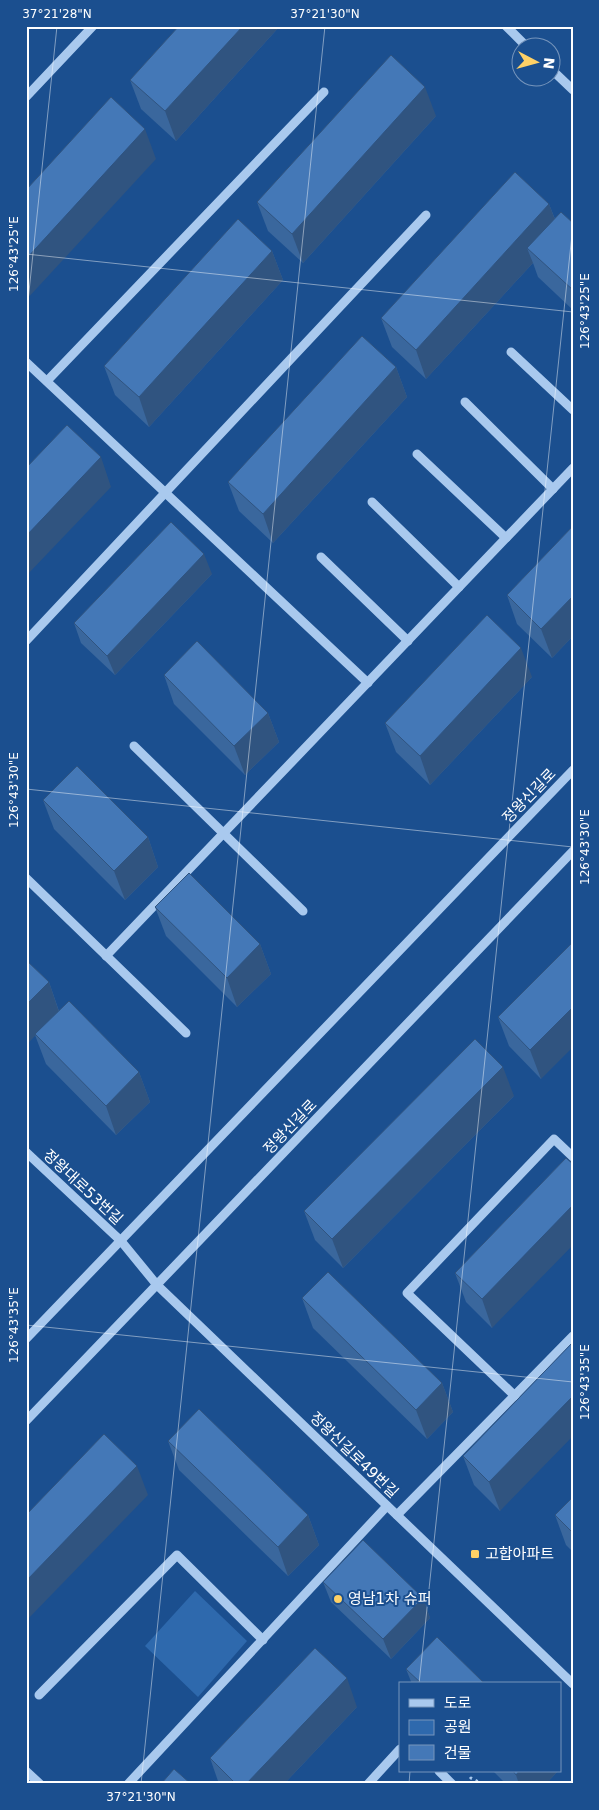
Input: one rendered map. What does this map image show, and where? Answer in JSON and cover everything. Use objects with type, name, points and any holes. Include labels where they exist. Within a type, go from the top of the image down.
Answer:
[{"type":"street","points":[[26,97],[93,26]]},
{"type":"street","points":[[506,26],[518,38]]},
{"type":"street","points":[[562,80],[573,90]]},
{"type":"street","points":[[47,382],[324,92]]},
{"type":"street","points":[[26,641],[426,215]]},
{"type":"street","points":[[511,352],[573,410]]},
{"type":"street","points":[[26,362],[368,683]]},
{"type":"street","points":[[465,402],[553,489]]},
{"type":"street","points":[[417,454],[506,538]]},
{"type":"street","points":[[106,956],[573,468]]},
{"type":"street","points":[[372,502],[459,588]]},
{"type":"street","points":[[321,557],[408,641]]},
{"type":"street","points":[[134,746],[303,911]]},
{"type":"street","name":"정왕신길로","points":[[26,1339],[573,770]]},
{"type":"street","name":"정왕신길로","points":[[26,1421],[573,851]]},
{"type":"street","points":[[26,878],[186,1033]]},
{"type":"street","points":[[515,1396],[408,1293],[554,1139],[571,1150]]},
{"type":"street","name":"정왕대로53번길","points":[[26,1152],[121,1241]]},
{"type":"street","name":"정왕신길로49번길","points":[[121,1241],[157,1285],[573,1684]]},
{"type":"street","points":[[397,1515],[573,1336]]},
{"type":"street","points":[[128,1784],[388,1506]]},
{"type":"street","points":[[39,1696],[177,1555],[263,1640]]},
{"type":"street","points":[[368,1784],[399,1750]]},
{"type":"street","points":[[26,1771],[40,1784]]},
{"type":"street","points":[[440,1772],[452,1784]]},
{"type":"green space","points":[[195,1591],[247,1641],[198,1697],[145,1646]]},
{"type":"building","points":[[179,26],[243,26],[165,111],[130,80]]},
{"type":"building","points":[[391,55],[425,87],[292,234],[257,202]]},
{"type":"building","points":[[111,97],[145,129],[26,259],[26,190]]},
{"type":"building","points":[[515,172],[549,204],[416,350],[381,318]]},
{"type":"building","points":[[561,212],[573,223],[573,290],[527,248]]},
{"type":"building","points":[[238,219],[272,251],[139,397],[104,366]]},
{"type":"building","points":[[362,336],[396,367],[263,514],[228,482]]},
{"type":"building","points":[[67,425],[101,457],[26,536],[26,468]]},
{"type":"building","points":[[171,522],[204,554],[107,656],[74,623]]},
{"type":"building","points":[[573,526],[573,596],[541,629],[507,595]]},
{"type":"building","points":[[487,615],[521,648],[420,756],[385,723]]},
{"type":"building","points":[[197,641],[268,713],[234,746],[164,675]]},
{"type":"building","points":[[77,766],[148,837],[114,871],[43,800]]},
{"type":"building","points":[[189,873],[260,944],[227,978],[155,907]]},
{"type":"building","points":[[573,942],[573,1007],[530,1050],[498,1017]]},
{"type":"building","points":[[26,960],[49,982],[26,1005]]},
{"type":"building","points":[[69,1001],[139,1072],[106,1106],[35,1034]]},
{"type":"building","points":[[475,1039],[503,1067],[332,1239],[304,1211]]},
{"type":"building","points":[[566,1158],[573,1164],[573,1205],[482,1299],[455,1273]]},
{"type":"building","points":[[328,1272],[442,1383],[416,1410],[302,1298]]},
{"type":"building","points":[[573,1342],[573,1396],[489,1482],[463,1456]]},
{"type":"building","points":[[199,1409],[308,1515],[278,1547],[168,1441]]},
{"type":"building","points":[[104,1434],[137,1466],[26,1581],[26,1515]]},
{"type":"building","points":[[573,1497],[573,1533],[555,1515]]},
{"type":"building","points":[[363,1540],[423,1598],[383,1639],[323,1582]]},
{"type":"building","points":[[437,1637],[483,1682],[420,1682],[406,1669]]},
{"type":"building","points":[[315,1648],[347,1678],[246,1784],[236,1784],[210,1758]]},
{"type":"building","points":[[174,1769],[191,1784],[161,1784]]},
{"type":"place","name":"고합아파트","points":[[475,1554]]},
{"type":"place","name":"영남1차 슈퍼","points":[[338,1599]]}]
